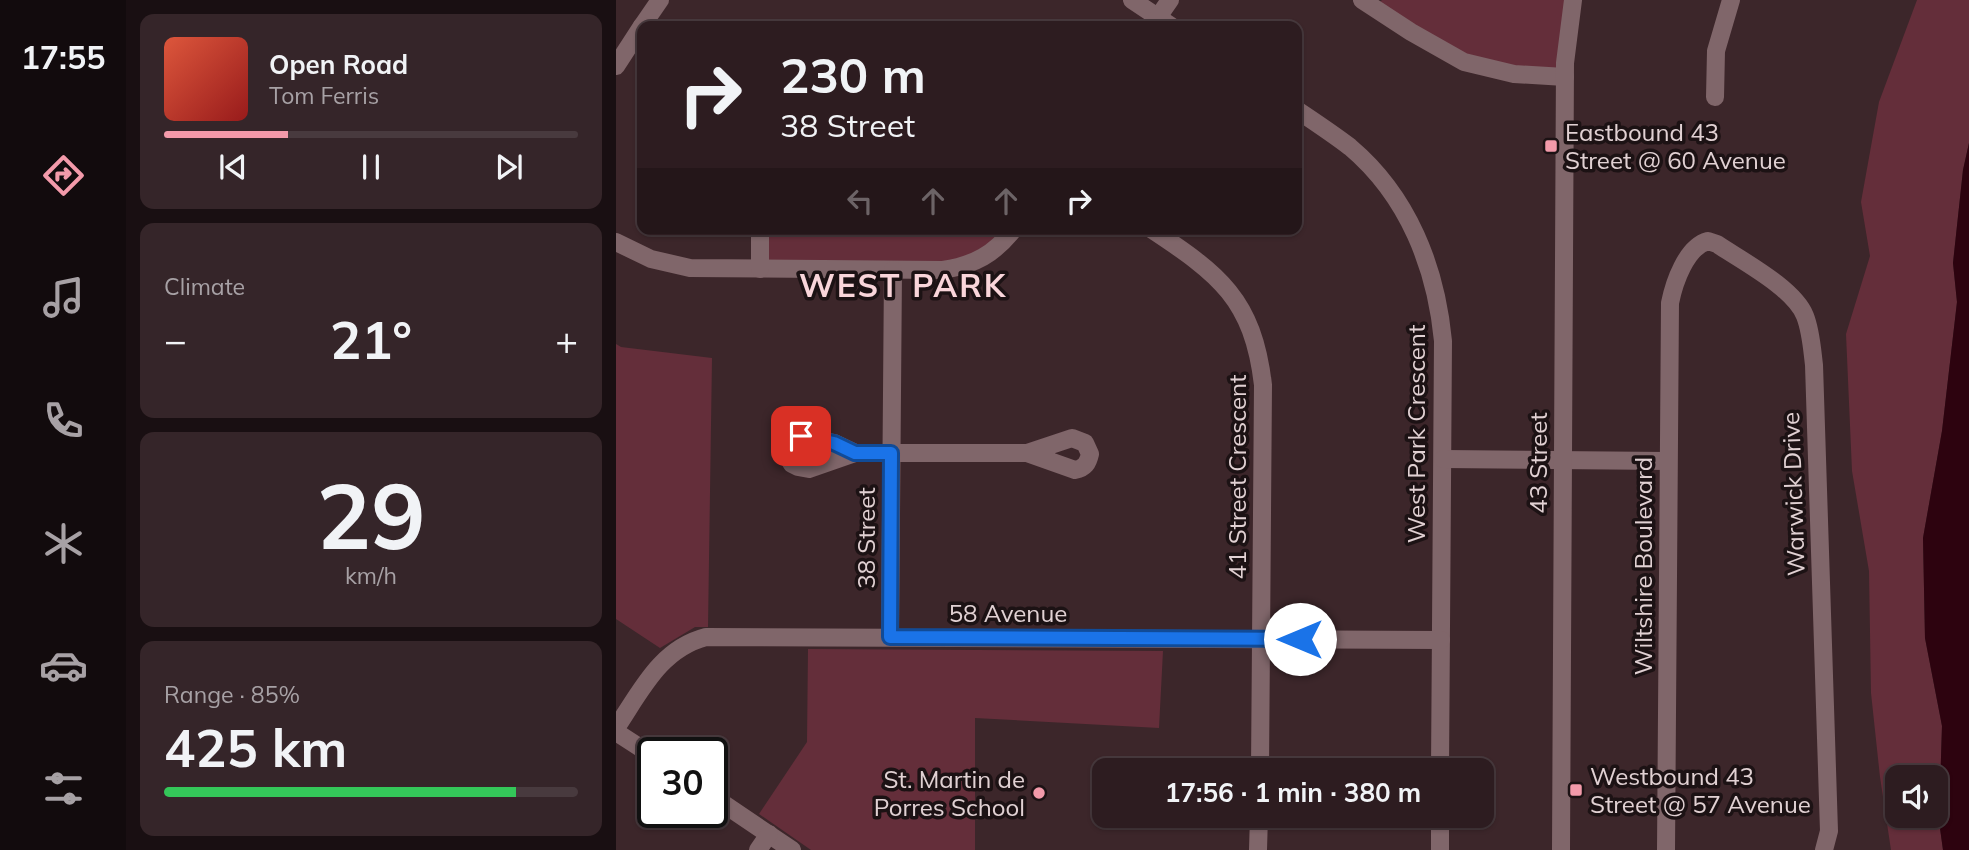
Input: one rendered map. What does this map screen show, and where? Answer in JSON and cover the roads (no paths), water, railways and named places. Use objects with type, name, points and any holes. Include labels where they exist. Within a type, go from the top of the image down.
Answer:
[{"type":"street","points":[[645,21],[660,0]]},
{"type":"street","points":[[1132,0],[1158,21]]},
{"type":"street","points":[[1162,21],[1170,0]]},
{"type":"street","points":[[1362,0],[1464,62],[1514,74],[1565,77]]},
{"type":"street","name":"43 Street","points":[[1561,850],[1565,77],[1566,41],[1573,0]]},
{"type":"street","points":[[1715,97],[1716,51],[1731,0]]},
{"type":"street","points":[[616,66],[637,34]]},
{"type":"street","name":"West Park Crescent","points":[[1302,113],[1343,142],[1375,172],[1407,217],[1422,245],[1434,280],[1442,328],[1440,758]]},
{"type":"street","points":[[760,235],[760,269]]},
{"type":"street","points":[[616,242],[651,259],[690,268],[893,271],[943,270],[968,264],[992,252],[1009,235]]},
{"type":"street","name":"41 Street Crescent","points":[[1160,235],[1203,265],[1228,290],[1247,321],[1259,356],[1264,385],[1260,758]]},
{"type":"street","name":"Warwick Drive","points":[[1675,283],[1697,246],[1703,242],[1712,242],[1794,297],[1809,329],[1814,365],[1828,818],[1828,840],[1824,850]]},
{"type":"street","name":"38 Street","points":[[890,637],[893,271]]},
{"type":"street","name":"Wiltshire Boulevard","points":[[1666,850],[1670,303],[1675,283]]},
{"type":"street","points":[[855,453],[1027,453]]},
{"type":"street","points":[[1443,459],[1668,461]]},
{"type":"street","name":"58 Avenue","points":[[616,730],[662,663],[678,649],[697,640],[716,636],[1441,640]]},
{"type":"street","points":[[616,730],[637,745]]},
{"type":"street","points":[[728,807],[792,850]]},
{"type":"street","points":[[1258,850],[1259,828]]},
{"type":"street","points":[[1440,828],[1440,850]]},
{"type":"street","points":[[758,850],[768,834]]},
{"type":"place","name":"Eastbound 43 Street @ 60 Avenue","points":[[1551,146]]},
{"type":"place","name":"Westbound 43 Street @ 57 Avenue","points":[[1576,790]]},
{"type":"place","name":"St. Martin de Porres School","points":[[1039,793]]},
{"type":"district","name":"WEST PARK","points":[[903,285]]}]
